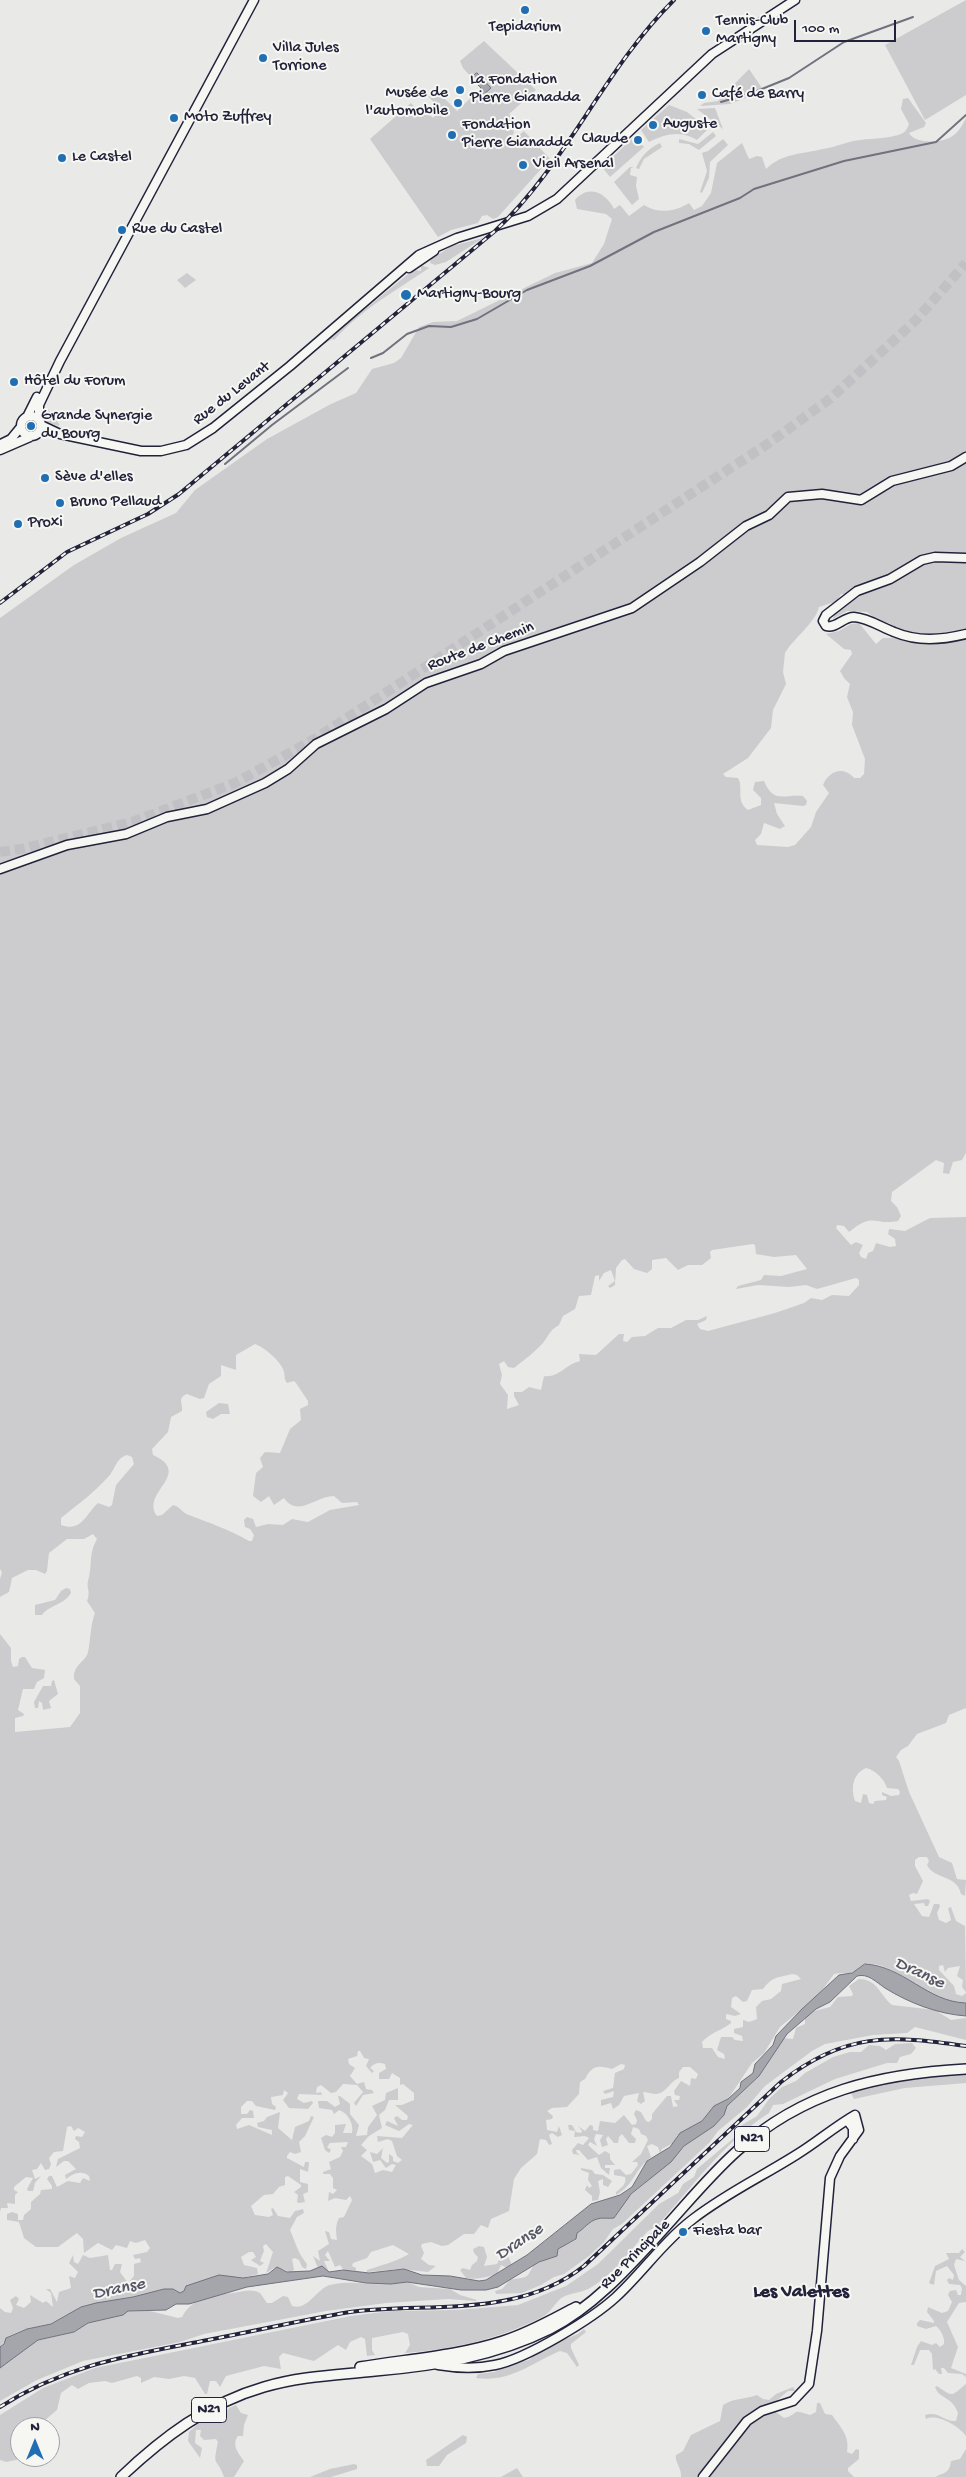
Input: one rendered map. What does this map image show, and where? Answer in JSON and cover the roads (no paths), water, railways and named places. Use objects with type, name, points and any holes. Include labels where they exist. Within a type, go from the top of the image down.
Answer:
[{"type":"main road","name":"N21","points":[[315,2376],[466,2358],[508,2347],[538,2335],[566,2320],[636,2259],[730,2157],[778,2120],[824,2096],[864,2082],[913,2073],[966,2069]]},
{"type":"main road","name":"N21","points":[[121,2477],[169,2436],[209,2410],[264,2387],[489,2345],[520,2336],[590,2300]]},
{"type":"street","points":[[0,450],[34,436],[40,422],[38,405],[60,361],[254,0]]},
{"type":"street","name":"Rue du Levant","points":[[34,436],[59,434],[141,451],[161,451],[186,444],[213,428],[392,279],[444,244],[518,220],[546,207],[580,180],[712,54],[795,0]]},
{"type":"street","points":[[0,445],[11,439],[20,428],[22,421],[27,417],[60,361]]},
{"type":"street","points":[[27,417],[32,416],[40,422]]},
{"type":"street","name":"Rue du Levant","points":[[40,422],[59,434]]},
{"type":"street","points":[[20,428],[24,434],[34,436]]},
{"type":"street","name":"Route de Chemin","points":[[0,868],[35,858],[67,845],[126,834],[167,817],[207,808],[265,783],[288,769],[316,744],[386,709],[421,686],[448,674],[481,664],[504,651],[632,608],[700,562],[746,526],[769,515],[788,497],[822,494],[861,500],[892,481],[951,466],[966,457]]},
{"type":"street","points":[[966,558],[922,560],[890,579],[857,591],[823,619],[824,625],[828,627],[854,617],[906,636],[930,640],[966,634]]},
{"type":"street","name":"Rue Principale","points":[[434,2363],[479,2367],[498,2365],[511,2360],[582,2321],[616,2297],[664,2244],[705,2210],[749,2181],[795,2156],[855,2115],[860,2127],[853,2139]]},
{"type":"street","points":[[704,2477],[747,2421],[758,2413],[793,2401],[808,2386],[814,2360],[830,2178],[840,2156],[853,2139],[852,2128],[847,2120]]},
{"type":"street","points":[[466,2358],[479,2367]]},
{"type":"waterway","points":[[721,102],[752,93],[789,78],[844,42],[913,17]]},
{"type":"waterway","points":[[371,358],[383,353],[407,334],[429,326],[451,327],[477,319],[527,290],[590,266],[654,232],[740,198],[754,189],[844,161],[936,142],[966,115]]},
{"type":"waterway","points":[[225,464],[272,425],[348,368]]},
{"type":"tunnel","points":[[0,852],[21,849],[132,822],[235,783],[313,740],[769,443],[831,398],[916,320],[966,263]]},
{"type":"railway","points":[[0,603],[67,552],[148,514],[179,494],[495,231],[544,176],[627,56],[649,27],[674,0]]},
{"type":"railway","points":[[0,2407],[50,2380],[126,2356],[350,2312],[472,2305],[530,2294],[558,2283],[584,2266],[781,2082],[804,2066],[826,2054],[869,2041],[891,2039],[914,2040],[966,2046]]},
{"type":"place","name":"Tepidarium","points":[[525,10]]},
{"type":"place","name":"Tennis-Club Martigny","points":[[706,31]]},
{"type":"place","name":"Villa Jules Torrione","points":[[263,58]]},
{"type":"place","name":"La Fondation Pierre Gianadda","points":[[460,90]]},
{"type":"place","name":"Café de Barry","points":[[702,95]]},
{"type":"place","name":"Musée de l'automobile","points":[[458,103]]},
{"type":"place","name":"Moto Zuffrey","points":[[174,118]]},
{"type":"place","name":"Auguste","points":[[653,125]]},
{"type":"place","name":"Fondation Pierre Gianadda","points":[[452,135]]},
{"type":"place","name":"Claude","points":[[638,140]]},
{"type":"place","name":"Le Castel","points":[[62,158]]},
{"type":"place","name":"Vieil Arsenal","points":[[523,165]]},
{"type":"place","name":"Rue du Castel","points":[[122,230]]},
{"type":"place","name":"Martigny-Bourg","points":[[406,295]]},
{"type":"place","name":"Hôtel du Forum","points":[[14,382]]},
{"type":"place","name":"Grande Synergie du Bourg","points":[[31,426]]},
{"type":"place","name":"Sève d'elles","points":[[45,478]]},
{"type":"place","name":"Bruno Pellaud","points":[[60,503]]},
{"type":"place","name":"Proxi","points":[[18,524]]},
{"type":"place","name":"Fiesta bar","points":[[683,2232]]},
{"type":"district","name":"Les Valettes","points":[[801,2293]]},
{"type":"water label","name":"Dranse","points":[[919,1974]]},
{"type":"water label","name":"Dranse","points":[[520,2243]]},
{"type":"water label","name":"Dranse","points":[[119,2290]]}]
